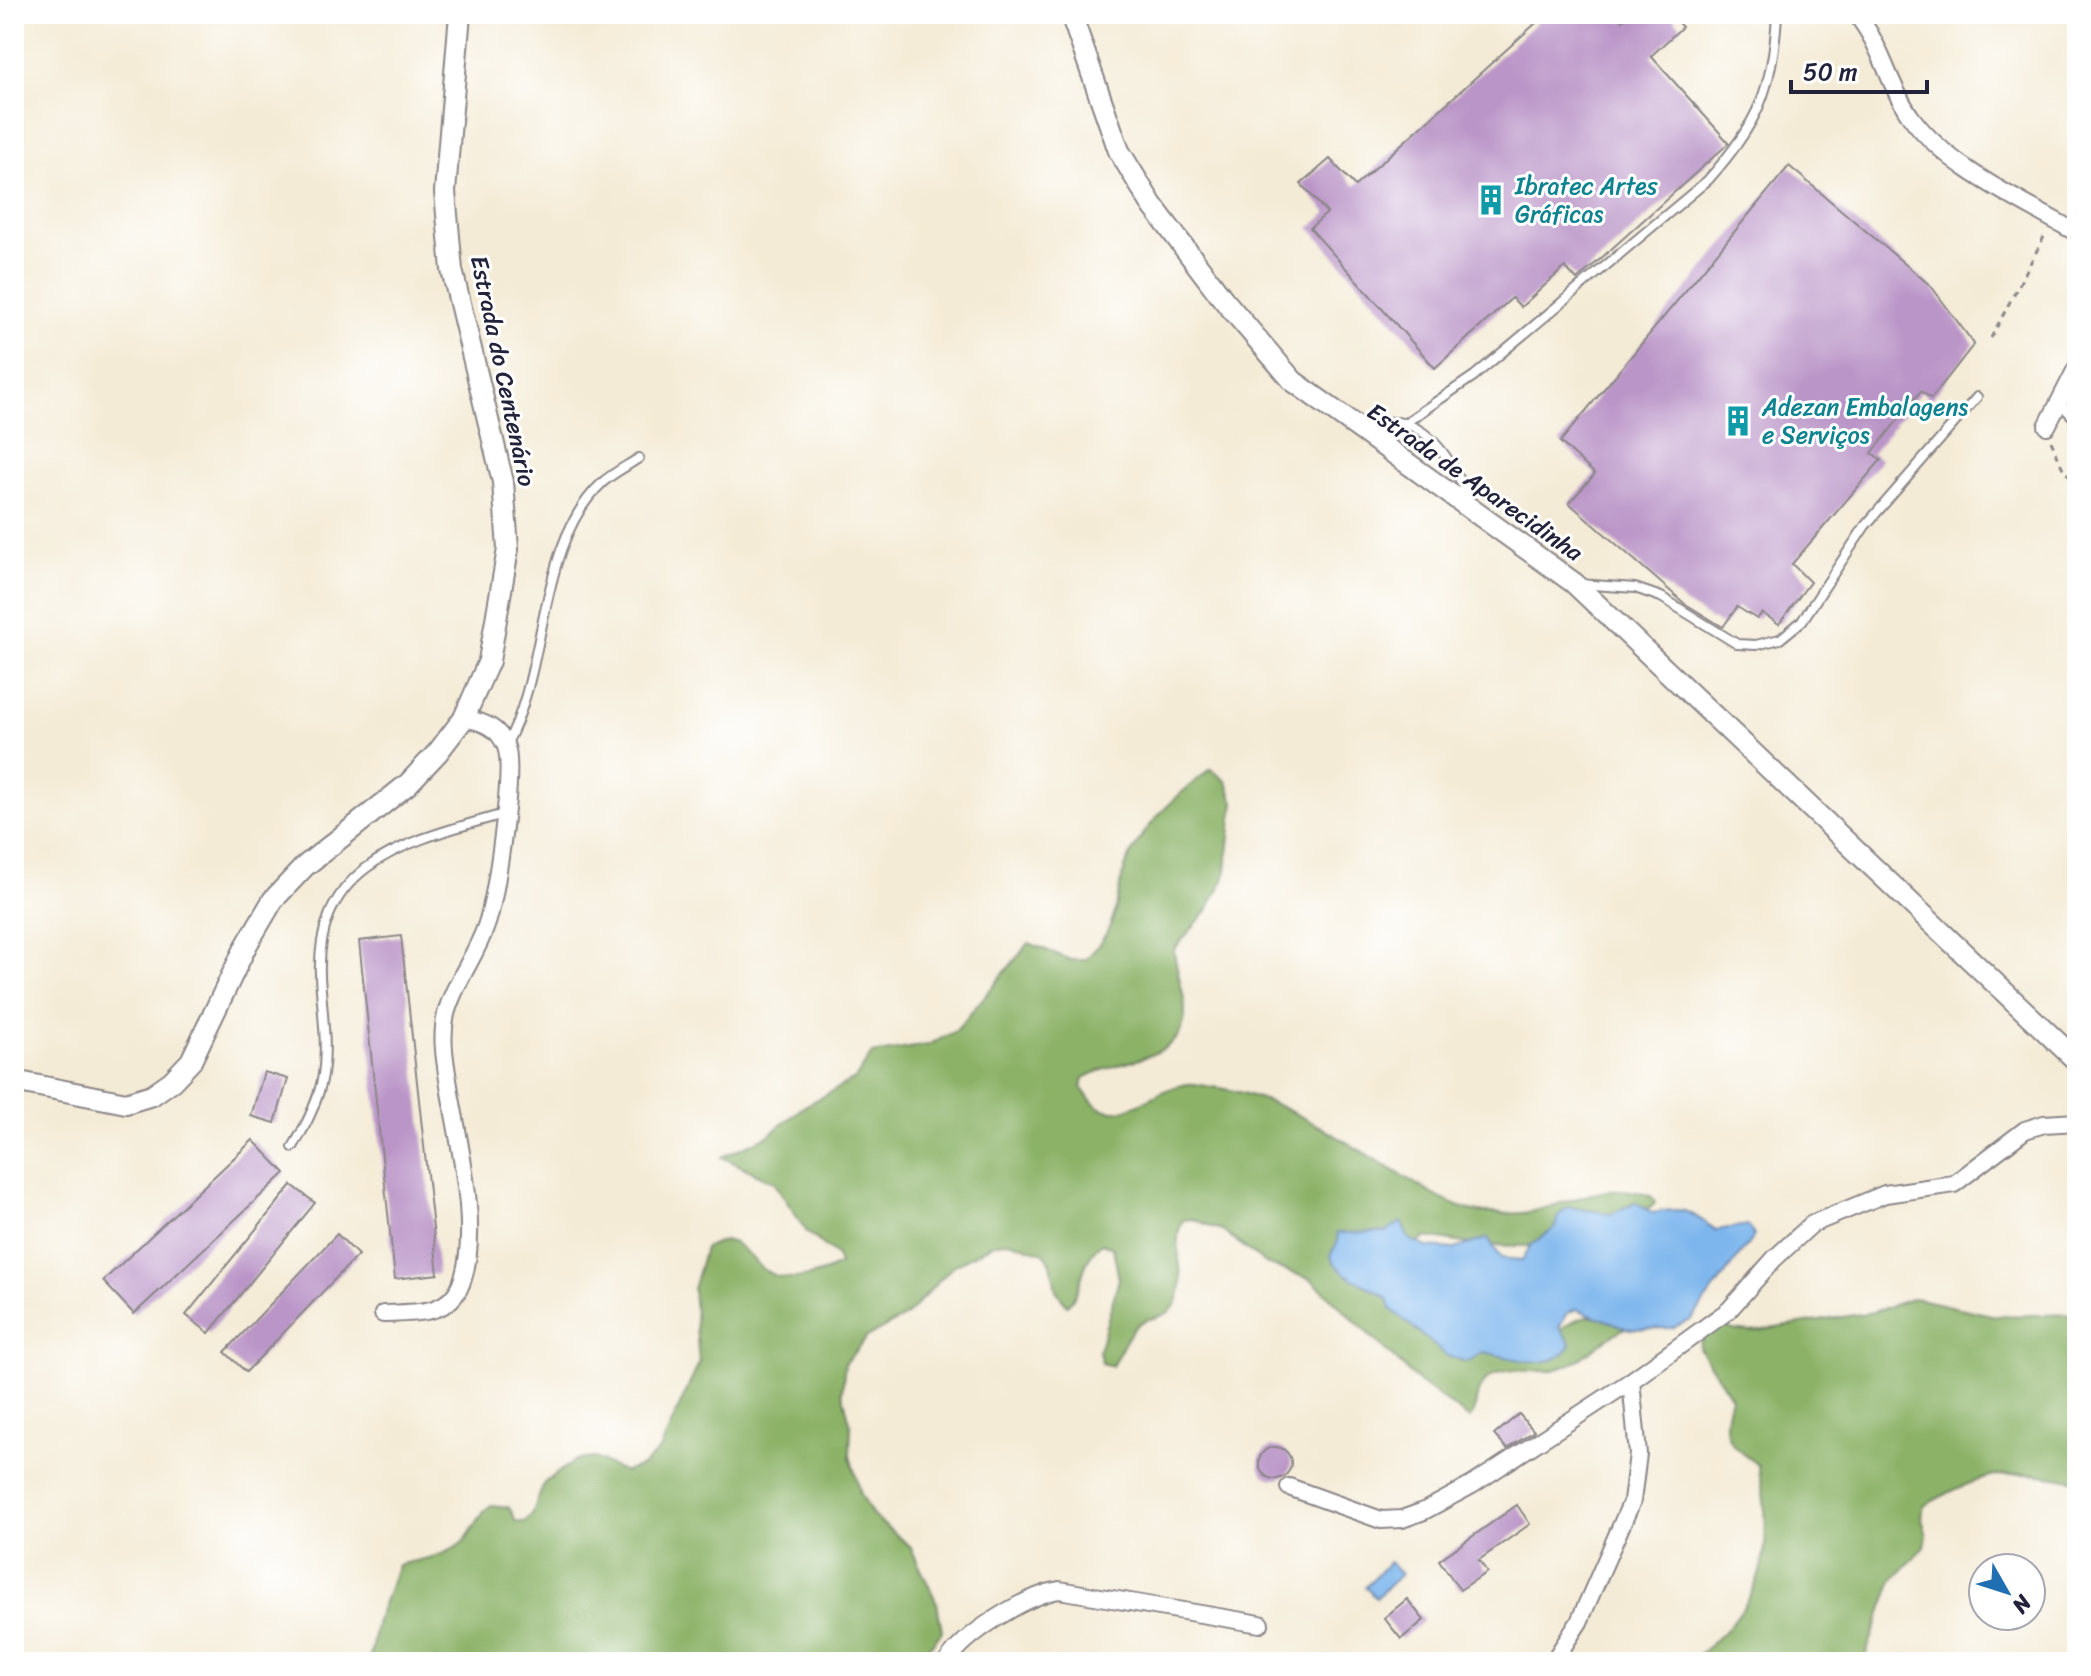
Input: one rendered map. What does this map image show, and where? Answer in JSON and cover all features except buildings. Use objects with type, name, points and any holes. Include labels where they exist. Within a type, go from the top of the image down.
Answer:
[{"type":"street","name":"Estrada do Centenário","points":[[14,1081],[126,1103],[152,1095],[172,1081],[191,1061],[246,946],[273,900],[334,840],[408,784],[464,718],[489,661],[508,549],[503,482],[452,270],[446,208],[460,14]]},
{"type":"street","name":"Estrada de Aparecidinha","points":[[1071,14],[1119,151],[1152,205],[1223,299],[1293,381],[1574,583],[2077,1061]]},
{"type":"street","points":[[1856,14],[1872,33],[1909,114],[1928,138],[1952,158],[2077,233]]},
{"type":"street","points":[[2047,426],[2077,367]]},
{"type":"street","points":[[383,1314],[442,1308],[454,1298],[466,1271],[469,1233],[443,1034],[452,994],[487,921],[511,781],[506,746],[498,733],[485,722],[464,718]]},
{"type":"street","points":[[1289,1487],[1381,1520],[1402,1519],[1472,1485],[1631,1381],[1729,1310],[1774,1259],[1812,1224],[1885,1194],[1917,1193],[1954,1184],[2025,1130],[2044,1124],[2077,1122]]},
{"type":"street","points":[[1553,1662],[1579,1622],[1632,1501],[1638,1454],[1631,1381]]},
{"type":"street","points":[[947,1662],[958,1647],[996,1620],[1042,1593],[1059,1590],[1260,1624]]},
{"type":"lane","points":[[1349,424],[1405,423],[1474,376],[1716,170],[1741,142],[1761,103],[1774,59],[1777,14]]},
{"type":"lane","points":[[1574,583],[1635,588],[1661,597],[1737,644],[1756,645],[1780,639],[1802,621],[1865,526],[1977,397]]},
{"type":"lane","points":[[2059,402],[2077,421]]},
{"type":"lane","points":[[1405,423],[1433,443],[1452,467],[1475,511]]},
{"type":"lane","points":[[506,746],[525,705],[554,575],[571,530],[584,504],[603,482],[639,458]]},
{"type":"lane","points":[[293,1147],[314,1112],[323,1089],[326,1065],[320,986],[322,941],[328,915],[340,891],[354,875],[409,842],[504,814]]},
{"type":"path","points":[[1991,338],[2054,219]]},
{"type":"path","points":[[2047,426],[2064,471],[2077,482]]},
{"type":"green space","points":[[1211,769],[1227,782],[1234,802],[1225,878],[1207,911],[1174,949],[1185,1003],[1182,1028],[1174,1041],[1161,1050],[1084,1078],[1082,1088],[1094,1103],[1106,1110],[1118,1111],[1173,1087],[1191,1084],[1238,1092],[1311,1122],[1437,1196],[1474,1211],[1504,1214],[1528,1212],[1607,1191],[1637,1192],[1652,1197],[1655,1203],[1650,1208],[1594,1218],[1529,1246],[1476,1245],[1427,1237],[1395,1258],[1549,1338],[1571,1322],[1588,1316],[1631,1326],[1564,1367],[1493,1375],[1482,1384],[1470,1419],[1420,1383],[1311,1279],[1266,1264],[1221,1230],[1193,1219],[1183,1220],[1179,1230],[1181,1286],[1174,1307],[1166,1314],[1136,1326],[1112,1366],[1102,1363],[1099,1351],[1119,1279],[1113,1248],[1102,1243],[1094,1250],[1077,1292],[1067,1305],[1056,1290],[1051,1263],[1044,1253],[1009,1241],[993,1244],[953,1266],[906,1316],[867,1337],[845,1363],[842,1392],[851,1426],[850,1456],[861,1494],[873,1516],[910,1546],[937,1603],[942,1631],[930,1646],[900,1662],[369,1662],[377,1620],[398,1565],[442,1554],[457,1546],[491,1505],[509,1507],[516,1522],[525,1522],[533,1513],[544,1483],[576,1460],[595,1458],[624,1472],[644,1465],[661,1448],[699,1363],[693,1289],[705,1248],[724,1241],[731,1242],[762,1268],[780,1277],[811,1276],[839,1265],[836,1255],[807,1232],[774,1182],[722,1157],[768,1136],[803,1107],[855,1079],[872,1054],[928,1045],[956,1031],[1029,943],[1071,960],[1085,960],[1107,932],[1125,869],[1138,841],[1166,807]]},
{"type":"green space","points":[[1914,1298],[1996,1316],[2077,1314],[2077,1481],[2033,1474],[1998,1476],[1981,1479],[1924,1506],[1921,1515],[1927,1536],[1925,1546],[1893,1580],[1863,1662],[1688,1662],[1714,1642],[1749,1599],[1759,1576],[1766,1525],[1758,1465],[1739,1451],[1728,1437],[1726,1421],[1731,1397],[1699,1348],[1705,1325],[1715,1320],[1733,1330],[1751,1332],[1873,1312]]},
{"type":"water","points":[[1635,1202],[1652,1213],[1687,1212],[1716,1230],[1748,1225],[1754,1236],[1691,1320],[1672,1328],[1630,1329],[1576,1309],[1567,1313],[1559,1327],[1571,1344],[1554,1359],[1543,1361],[1531,1362],[1483,1352],[1468,1362],[1447,1356],[1391,1309],[1388,1299],[1348,1276],[1330,1255],[1338,1241],[1337,1233],[1387,1232],[1401,1222],[1409,1239],[1427,1247],[1455,1249],[1488,1238],[1501,1258],[1522,1260],[1531,1245],[1555,1228],[1560,1214],[1568,1207],[1612,1214]]},
{"type":"water","points":[[1389,1562],[1401,1574],[1376,1598],[1365,1587]]},
{"type":"place","name":"Ibratec Artes Gráficas","points":[[1491,200]]},
{"type":"place","name":"Adezan Embalagens e Serviços","points":[[1738,421]]}]
